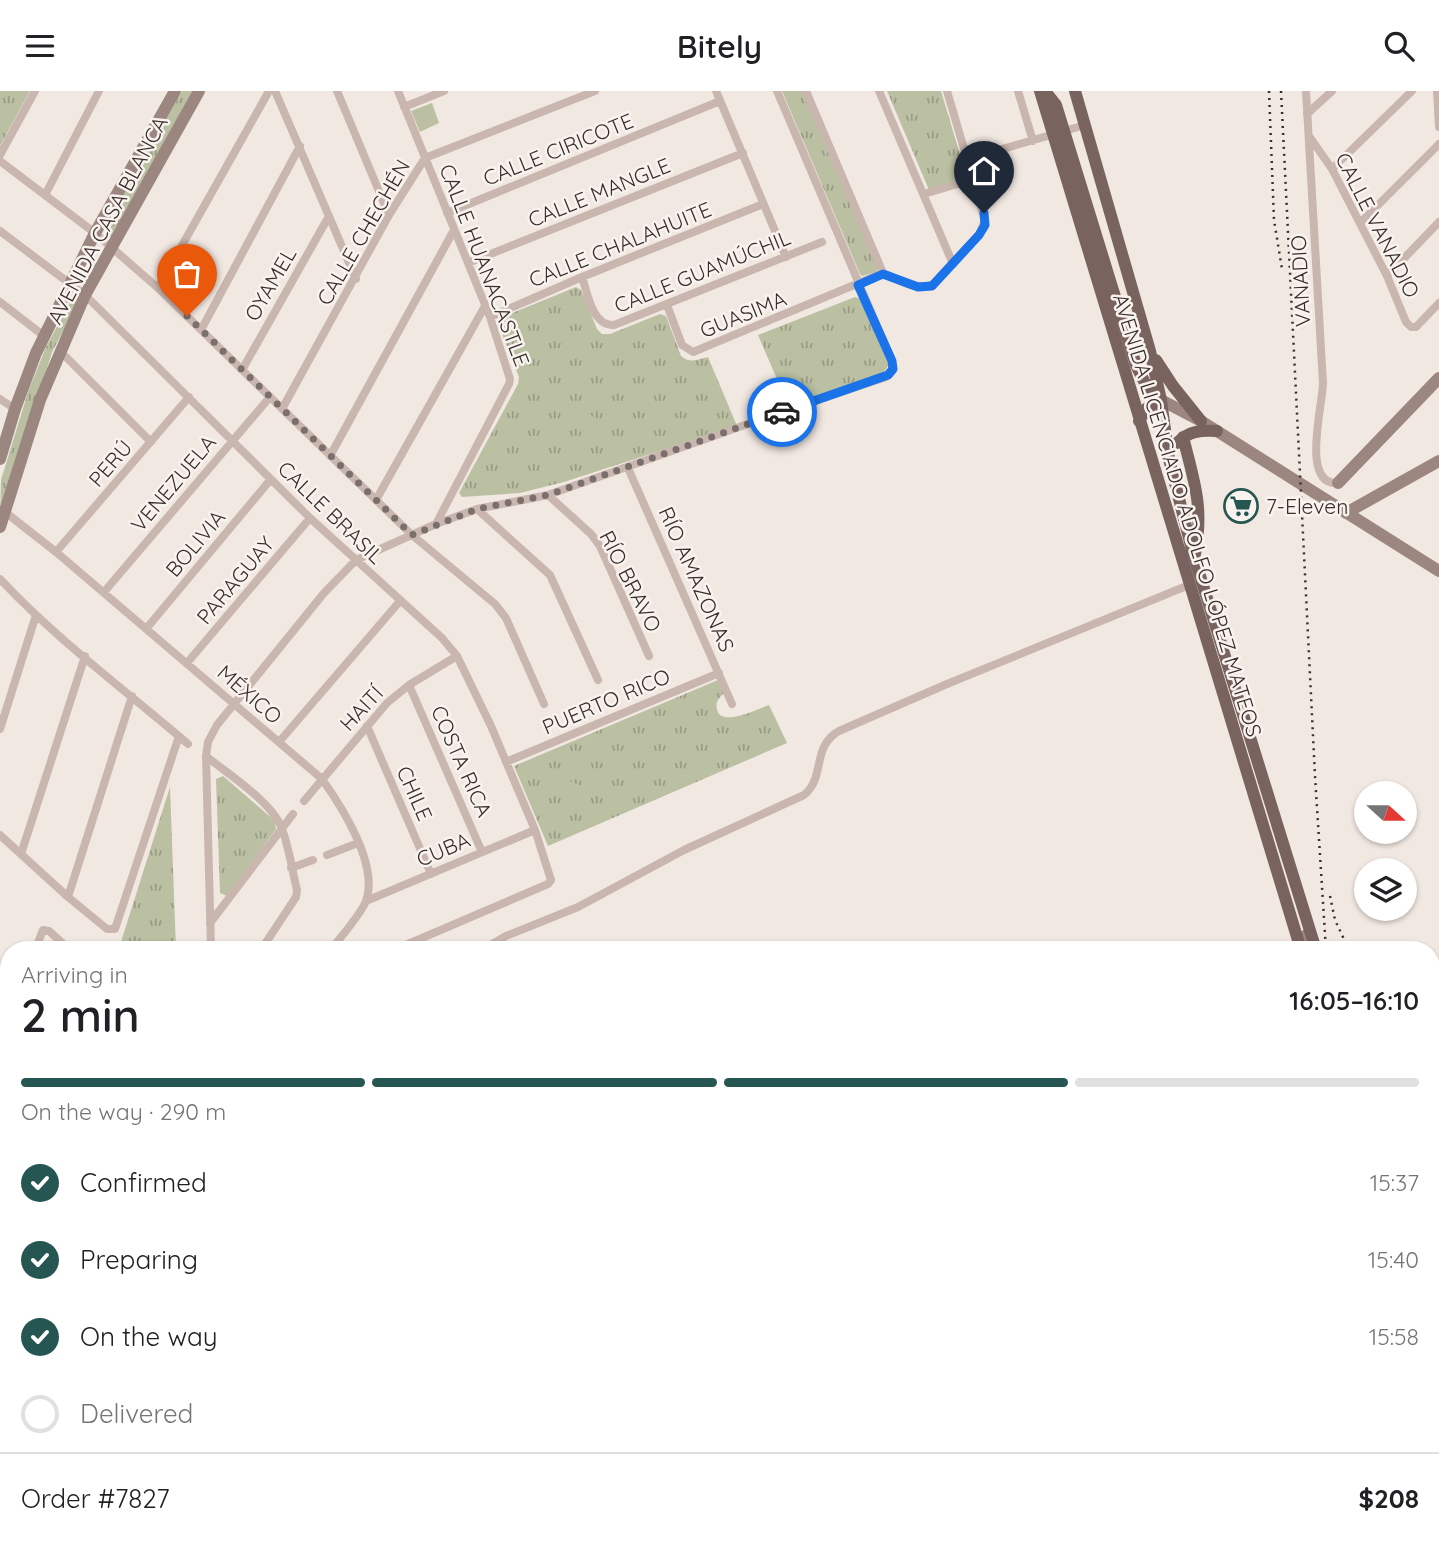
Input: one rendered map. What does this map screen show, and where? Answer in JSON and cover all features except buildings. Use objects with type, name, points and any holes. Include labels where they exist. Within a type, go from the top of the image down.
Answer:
[{"type":"main road","points":[[1042,91],[1056,105],[1058,133],[1136,365],[1145,383],[1161,400],[1146,409],[1139,421]]},
{"type":"main road","name":"AVENIDA LICENCIADO ADOLFO LÓPEZ MATEOS","points":[[1076,91],[1150,351],[1161,400],[1169,459],[1195,557],[1313,941]]},
{"type":"main road","name":"AVENIDA LICENCIADO ADOLFO LÓPEZ MATEOS","points":[[1058,133],[1139,421],[1296,941]]},
{"type":"main road","points":[[1150,351],[1201,421]]},
{"type":"main road","points":[[1169,459],[1183,437],[1198,431],[1217,432]]},
{"type":"main road","points":[[1183,437],[1199,504],[1200,529],[1195,557]]},
{"type":"street","points":[[0,155],[35,91]]},
{"type":"street","points":[[45,195],[99,91]]},
{"type":"street","name":"AVENIDA CASA BLANCA","points":[[0,459],[28,372],[44,336],[96,233],[175,91]]},
{"type":"street","name":"AVENIDA CASA BLANCA","points":[[0,527],[40,400],[85,295],[199,91]]},
{"type":"street","points":[[158,288],[269,91]]},
{"type":"street","points":[[275,91],[356,279]]},
{"type":"street","points":[[337,91],[389,215]]},
{"type":"street","name":"CALLE HUANACASTLE","points":[[398,91],[490,317],[509,377],[509,384],[436,524]]},
{"type":"street","points":[[404,107],[444,91]]},
{"type":"street","name":"CALLE CHECHÉN","points":[[282,409],[389,215],[425,158],[595,91]]},
{"type":"street","points":[[716,91],[786,257]]},
{"type":"street","points":[[211,941],[206,756],[211,733],[324,593],[356,560],[436,524],[477,509],[548,495],[886,377],[893,369],[892,361],[777,91]]},
{"type":"street","points":[[806,91],[883,274]]},
{"type":"street","points":[[879,91],[953,264]]},
{"type":"street","points":[[858,285],[883,274],[918,287],[929,287],[953,264],[985,225],[984,213],[947,91]]},
{"type":"street","points":[[1018,91],[1033,141]]},
{"type":"street","name":"VANADIO","points":[[1306,91],[1323,383],[1323,399],[1316,432],[1318,468],[1325,481],[1338,483]]},
{"type":"street","points":[[1307,114],[1332,91]]},
{"type":"street","points":[[1332,169],[1412,91]]},
{"type":"street","points":[[1437,91],[1439,127]]},
{"type":"street","name":"CALLE CIRICOTE","points":[[447,213],[720,101]]},
{"type":"street","points":[[968,159],[1085,125]]},
{"type":"street","name":"CALLE VANADIO","points":[[1309,136],[1332,169],[1387,275],[1406,322],[1411,327],[1416,327],[1439,303]]},
{"type":"street","points":[[1360,223],[1439,144]]},
{"type":"street","points":[[201,330],[300,146]]},
{"type":"street","name":"CALLE MANGLE","points":[[468,263],[743,153]]},
{"type":"street","points":[[0,161],[96,233],[158,288],[412,535],[502,611],[544,703]]},
{"type":"street","points":[[924,194],[974,179]]},
{"type":"street","name":"CALLE CHALAHUITE","points":[[490,317],[763,204]]},
{"type":"street","name":"OYAMEL","points":[[242,370],[329,216]]},
{"type":"street","points":[[1387,275],[1439,222]]},
{"type":"street","points":[[330,456],[454,230]]},
{"type":"street","name":"CALLE BRASIL","points":[[0,231],[85,295],[310,518],[450,646],[457,656],[535,830],[551,880],[548,884],[415,941]]},
{"type":"street","name":"CALLE GUAMÚCHIL","points":[[582,277],[601,322],[606,325],[618,324],[822,242]]},
{"type":"street","name":"GUASIMA","points":[[667,305],[682,345],[693,352],[858,285]]},
{"type":"street","points":[[0,302],[44,336]]},
{"type":"street","points":[[376,500],[485,306]]},
{"type":"street","points":[[60,351],[151,442]]},
{"type":"street","points":[[1338,483],[1439,379]]},
{"type":"street","name":"PERÚ","points":[[56,552],[189,397]]},
{"type":"street","name":"VENEZUELA","points":[[104,593],[270,397]]},
{"type":"street","points":[[0,399],[15,409]]},
{"type":"street","points":[[1161,400],[1201,421],[1439,571]]},
{"type":"street","points":[[1346,513],[1439,461]]},
{"type":"street","name":"RÍO AMAZONAS","points":[[628,468],[732,704]]},
{"type":"street","name":"BOLIVIA","points":[[146,629],[271,479]]},
{"type":"street","name":"RÍO BRAVO","points":[[548,495],[591,534],[600,546],[649,656]]},
{"type":"street","points":[[477,509],[550,575],[598,680]]},
{"type":"street","name":"MÉXICO","points":[[5,512],[56,552],[322,779],[345,814],[368,870],[366,901]]},
{"type":"street","name":"PARAGUAY","points":[[187,663],[310,518]]},
{"type":"street","points":[[0,579],[4,588],[188,744]]},
{"type":"street","points":[[497,941],[578,907],[684,850],[804,795],[812,787],[823,745],[839,731],[1189,585]]},
{"type":"street","points":[[279,742],[400,601]]},
{"type":"street","points":[[0,729],[36,615]]},
{"type":"street","points":[[20,854],[85,656]]},
{"type":"street","name":"HAITÍ","points":[[304,800],[387,703],[409,685],[457,656]]},
{"type":"street","name":"PUERTO RICO","points":[[506,762],[719,673]]},
{"type":"street","name":"COSTA RICA","points":[[409,685],[482,852]]},
{"type":"street","points":[[68,897],[132,696]]},
{"type":"street","name":"CHILE","points":[[367,726],[431,874]]},
{"type":"street","points":[[0,835],[68,897],[107,929],[113,930],[117,926],[179,736]]},
{"type":"street","points":[[206,756],[260,801],[275,816],[281,827],[296,897],[267,941]]},
{"type":"street","points":[[210,923],[293,814]]},
{"type":"street","name":"CUBA","points":[[366,901],[535,830]]},
{"type":"street","points":[[327,855],[358,843]]},
{"type":"street","points":[[291,868],[313,860]]},
{"type":"street","points":[[337,941],[366,901]]},
{"type":"street","points":[[39,941],[43,930],[49,931],[60,941]]},
{"type":"street","points":[[1303,941],[1310,932]]},
{"type":"green space","points":[[0,91],[30,91],[0,146]]},
{"type":"green space","points":[[182,91],[192,91],[112,237],[107,235],[122,195]]},
{"type":"green space","points":[[782,91],[803,91],[878,269],[876,272],[862,276],[860,274]]},
{"type":"green space","points":[[887,91],[941,91],[967,178],[929,190]]},
{"type":"green space","points":[[432,103],[439,123],[420,132],[411,111]]},
{"type":"green space","points":[[576,287],[581,290],[597,329],[602,334],[610,334],[660,314],[666,316],[681,356],[691,360],[708,357],[737,426],[564,482],[520,493],[462,497],[459,493],[518,384],[519,377],[498,324],[500,318]]},
{"type":"green space","points":[[75,293],[81,297],[52,352],[0,521],[1,480],[28,392],[46,347]]},
{"type":"green space","points":[[855,297],[861,299],[889,365],[882,374],[789,407],[758,335]]},
{"type":"green space","points":[[572,404],[604,423],[595,440],[563,421]]},
{"type":"green space","points":[[718,680],[724,693],[717,704],[720,714],[725,717],[740,716],[769,705],[787,743],[548,846],[514,766]]},
{"type":"green space","points":[[576,762],[599,771],[594,786],[570,777]]},
{"type":"green space","points":[[223,776],[275,821],[276,829],[227,896],[220,893],[216,779]]},
{"type":"green space","points":[[561,778],[592,790],[585,807],[553,795]]},
{"type":"green space","points":[[170,787],[176,941],[121,941]]},
{"type":"railway","points":[[1269,91],[1274,220],[1282,269]]},
{"type":"railway","points":[[1281,91],[1325,941]]},
{"type":"railway","points":[[1330,896],[1335,920],[1345,941]]},
{"type":"way so far","points":[[187,316],[412,535],[477,509],[548,495],[782,412]]},
{"type":"place","name":"7-Eleven","points":[[1241,506]]},
{"type":"route","points":[[782,412],[886,377],[893,369],[893,364],[858,285],[883,274],[918,287],[932,286],[979,235],[985,225],[984,213]]}]
